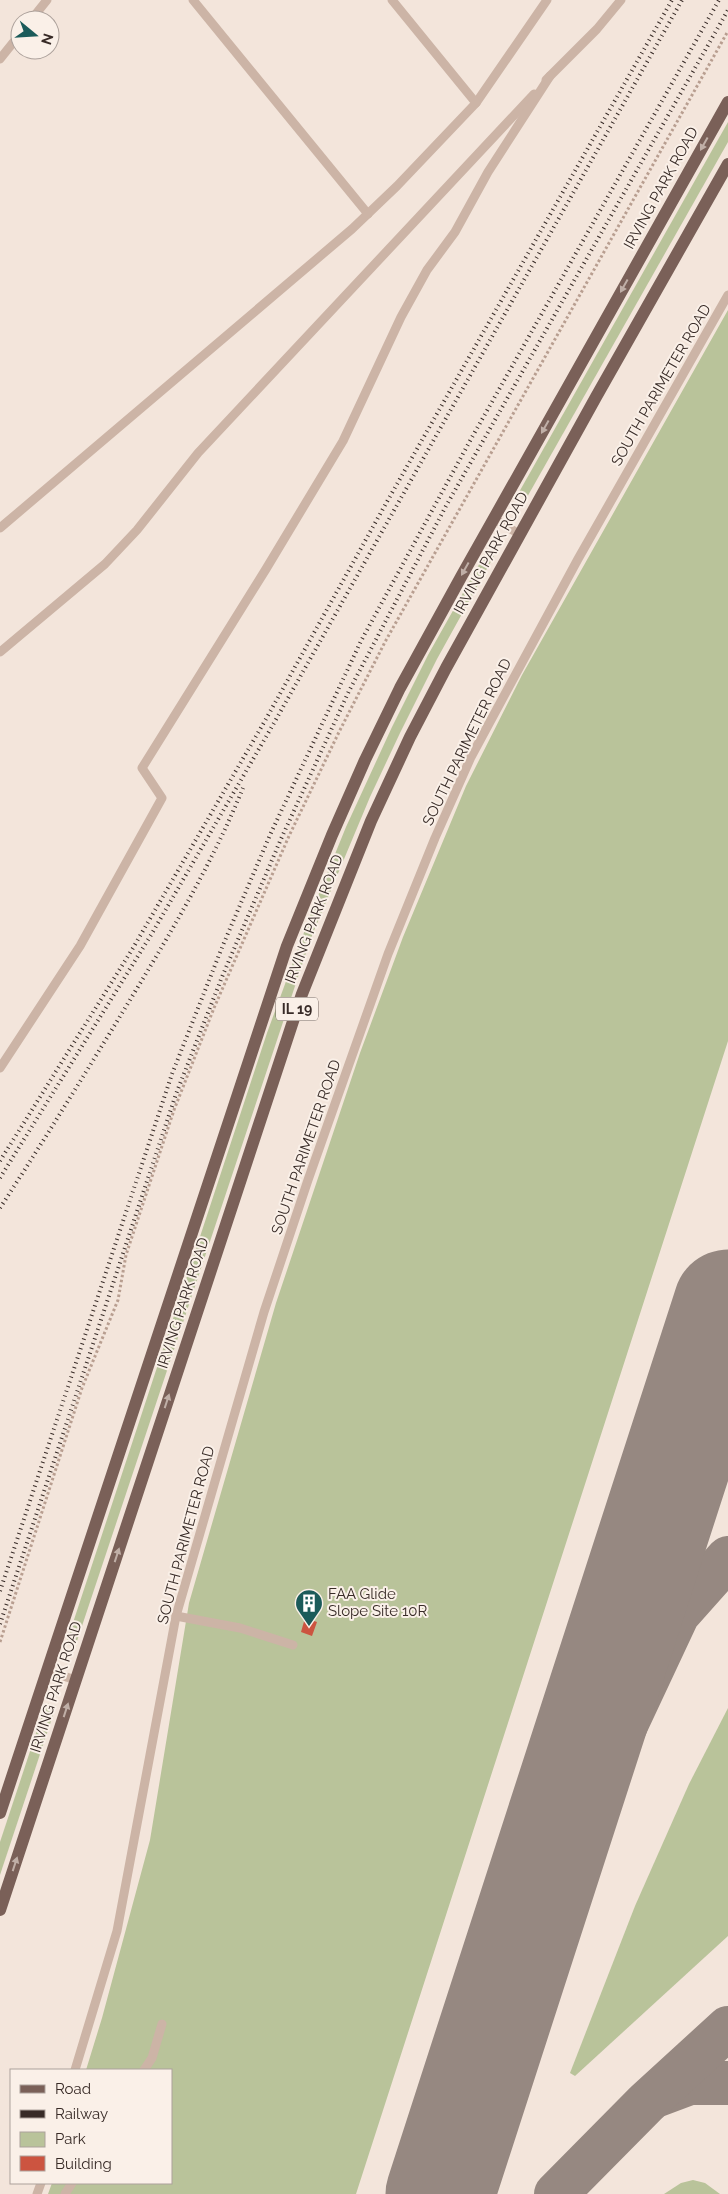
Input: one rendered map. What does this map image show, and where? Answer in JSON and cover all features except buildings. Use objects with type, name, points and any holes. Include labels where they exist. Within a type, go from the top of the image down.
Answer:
[{"type":"main road","name":"IRVING PARK ROAD","points":[[0,1813],[287,946],[319,866],[365,760],[400,688],[493,518],[728,102]]},
{"type":"main road","name":"IRVING PARK ROAD","points":[[0,1910],[261,1116],[309,976],[371,821],[410,737],[520,534],[728,164]]},
{"type":"lane","points":[[39,10],[47,0]]},
{"type":"lane","points":[[193,0],[368,214]]},
{"type":"lane","points":[[392,0],[476,103]]},
{"type":"lane","points":[[0,528],[368,214],[476,103],[547,0]]},
{"type":"lane","points":[[0,652],[105,564],[137,530],[198,453],[550,76],[597,29],[621,0]]},
{"type":"lane","points":[[0,59],[10,46]]},
{"type":"lane","points":[[0,1068],[80,946],[162,798],[142,768],[266,569],[343,440],[401,317],[427,270],[455,232],[488,172],[550,76]]},
{"type":"lane","name":"SOUTH PARIMETER ROAD","points":[[75,2069],[117,1932],[176,1616],[270,1293],[388,954],[435,838],[471,757],[525,656],[728,295]]},
{"type":"lane","points":[[493,518],[520,534]]},
{"type":"lane","points":[[176,1616],[240,1628],[293,1645]]},
{"type":"lane","points":[[47,1671],[76,1680]]},
{"type":"lane","points":[[145,2069],[152,2058],[162,2024]]},
{"type":"green space","points":[[728,122],[728,142],[526,499],[518,494]]},
{"type":"green space","points":[[728,310],[728,1041],[356,2194],[48,2194],[52,2184],[172,2184],[172,2069],[86,2069],[150,1840],[189,1603],[276,1303],[360,1053],[403,937],[466,786],[522,675]]},
{"type":"green space","points":[[486,552],[494,556],[437,659],[400,733],[370,797],[311,938],[75,1647],[66,1644],[267,1033],[313,908],[346,827],[392,727],[428,655]]},
{"type":"green space","points":[[46,1703],[56,1706],[0,1875],[0,1842]]},
{"type":"green space","points":[[728,1708],[728,1936],[575,2076],[570,2073],[635,1906],[689,1784]]},
{"type":"green space","points":[[693,2180],[705,2183],[720,2194],[664,2194],[681,2183]]},
{"type":"taxiway","points":[[485,2055],[559,1868],[678,1614],[728,1558]]},
{"type":"taxiway","points":[[556,2194],[646,2103],[728,2028]]},
{"type":"taxiway","points":[[658,2095],[690,2083],[728,2083]]},
{"type":"runway","points":[[440,2194],[728,1304]]},
{"type":"railway","points":[[0,1161],[133,948],[266,719],[672,0]]},
{"type":"railway","points":[[0,1178],[151,935],[274,723],[682,0]]},
{"type":"railway","points":[[0,1591],[172,1074],[223,945],[270,835],[361,641],[471,439],[719,0]]},
{"type":"railway","points":[[0,1624],[176,1094],[222,977],[281,839],[349,691],[446,506],[728,10]]},
{"type":"railway","points":[[0,1208],[75,1090],[169,934],[216,848],[243,788]]},
{"type":"place","name":"FAA Glide Slope Site 10R","points":[[309,1627]]}]
